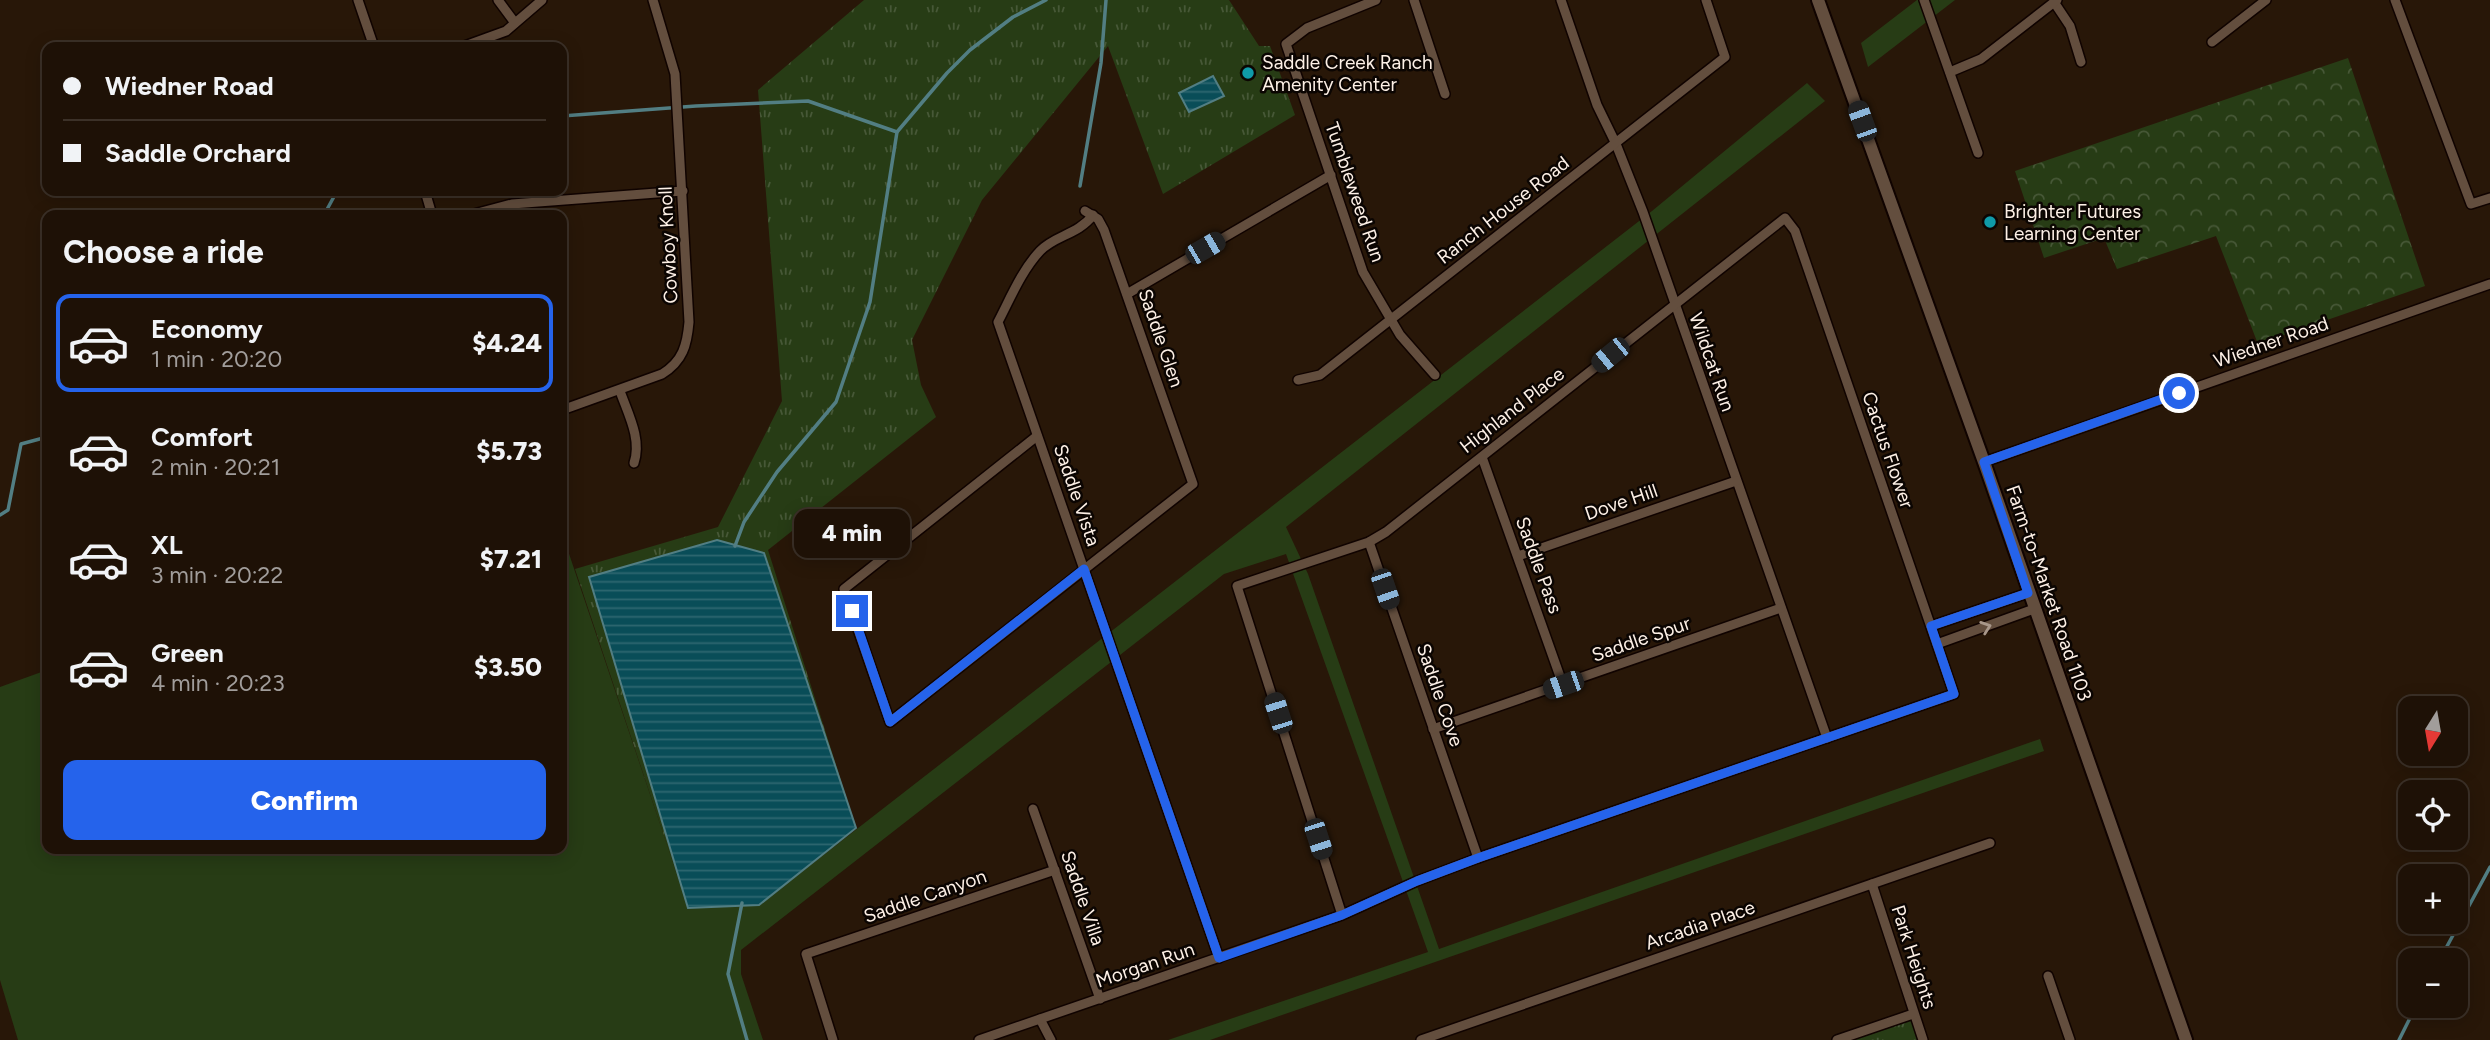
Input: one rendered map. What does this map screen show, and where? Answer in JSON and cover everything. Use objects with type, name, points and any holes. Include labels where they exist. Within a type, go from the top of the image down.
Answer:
[{"type":"main road","name":"Farm-to-Market Road 1103","points":[[1818,0],[1984,462],[2186,1040]]},
{"type":"street","points":[[358,0],[372,42]]},
{"type":"street","points":[[498,0],[515,23]]},
{"type":"street","points":[[477,42],[495,36],[542,0]]},
{"type":"street","name":"Cowboy Knoll","points":[[567,408],[620,391],[673,368],[687,345],[690,322],[675,74],[653,0]]},
{"type":"street","name":"Tumbleweed Run","points":[[1376,0],[1307,28],[1286,44],[1363,272],[1400,335],[1435,375]]},
{"type":"street","points":[[1414,0],[1445,94]]},
{"type":"street","name":"Wildcat Run","points":[[1561,0],[1597,105],[1643,212],[1827,738]]},
{"type":"street","name":"Ranch House Road","points":[[1298,380],[1320,376],[1725,57],[1706,0]]},
{"type":"street","points":[[1924,0],[1978,153]]},
{"type":"street","points":[[2212,42],[2266,0]]},
{"type":"street","points":[[2395,0],[2471,204],[2490,198]]},
{"type":"street","points":[[1950,72],[1981,59],[2055,1],[2070,26],[2081,62]]},
{"type":"street","points":[[1127,294],[1331,175]]},
{"type":"street","points":[[489,210],[512,204],[683,191]]},
{"type":"street","name":"Saddle Glen","points":[[998,322],[1040,251],[1078,230],[1089,213],[1098,219],[1193,484],[1084,569]]},
{"type":"street","name":"Highland Place","points":[[1342,915],[1237,586],[1369,542],[1386,532],[1786,218]]},
{"type":"street","name":"Cactus Flower","points":[[1786,218],[1795,231],[1954,694]]},
{"type":"street","name":"Wiedner Road","points":[[1984,462],[2490,284]]},
{"type":"street","name":"Saddle Vista","points":[[998,322],[1219,958]]},
{"type":"street","points":[[620,391],[636,437],[638,451],[634,463]]},
{"type":"street","points":[[1037,436],[844,589],[890,722],[1084,569]]},
{"type":"street","name":"Saddle Pass","points":[[1482,457],[1563,685]]},
{"type":"street","name":"Dove Hill","points":[[1518,556],[1736,481]]},
{"type":"street","name":"Saddle Cove","points":[[1369,542],[1478,858]]},
{"type":"street","points":[[1931,626],[2028,593]]},
{"type":"street","name":"Saddle Spur","points":[[1433,729],[1781,608]]},
{"type":"street","points":[[1937,644],[2035,610]]},
{"type":"street","name":"Morgan Run","points":[[979,1040],[1342,915],[1417,881],[1478,858],[1954,694]]},
{"type":"street","name":"Saddle Villa","points":[[1033,809],[1100,999]]},
{"type":"street","name":"Arcadia Place","points":[[1421,1040],[1990,844]]},
{"type":"street","name":"Saddle Canyon","points":[[833,1040],[806,954],[1055,870]]},
{"type":"street","name":"Park Heights","points":[[1872,884],[1923,1040]]},
{"type":"street","points":[[2048,976],[2070,1040]]},
{"type":"street","points":[[1837,1040],[1913,1014]]},
{"type":"street","points":[[1040,1019],[1051,1040]]},
{"type":"green space","points":[[864,0],[1229,0],[1259,46],[1270,46],[1295,115],[1163,194],[1108,46],[982,200],[912,340],[921,385],[936,417],[768,550],[856,828],[759,905],[688,908],[575,569],[718,527],[782,401],[758,90]]},
{"type":"green space","points":[[1917,0],[1955,0],[1868,67],[1861,43]]},
{"type":"green space","points":[[2348,58],[2425,286],[2258,344],[2216,236],[2117,269],[2104,238],[2044,258],[2015,171]]},
{"type":"green space","points":[[1807,83],[1825,101],[1286,527],[1308,574],[1439,949],[2040,739],[2044,751],[1210,1040],[1168,1040],[1428,952],[1286,554],[1224,574],[741,950],[741,974],[763,1040],[18,1040],[0,980],[0,687],[42,672],[42,854],[567,854],[567,548],[688,907],[759,905],[1652,211]]},
{"type":"green space","points":[[1913,1014],[1923,1040],[1837,1040]]},
{"type":"water","points":[[1213,76],[1224,96],[1189,112],[1179,93]]},
{"type":"water","points":[[717,540],[764,553],[856,828],[759,905],[688,908],[589,577]]},
{"type":"waterway","points":[[735,546],[744,522],[777,472],[836,402],[870,302],[897,132],[970,50],[1013,17],[1046,0]]},
{"type":"waterway","points":[[1080,186],[1101,63],[1106,0]]},
{"type":"waterway","points":[[567,116],[808,101],[897,132]]},
{"type":"waterway","points":[[327,210],[334,196]]},
{"type":"waterway","points":[[0,515],[8,510],[21,444],[42,438]]},
{"type":"waterway","points":[[2446,948],[2490,867]]},
{"type":"waterway","points":[[742,903],[728,974],[747,1040]]},
{"type":"waterway","points":[[2399,1040],[2410,1018]]},
{"type":"place","name":"Saddle Creek Ranch Amenity Center","points":[[1248,73]]},
{"type":"place","name":"Brighter Futures Learning Center","points":[[1990,222]]},
{"type":"route","points":[[852,611],[890,722],[1084,569],[1219,958],[1342,915],[1417,881],[1478,858],[1954,694],[1931,626],[2028,593],[1984,462],[2179,393]]}]
